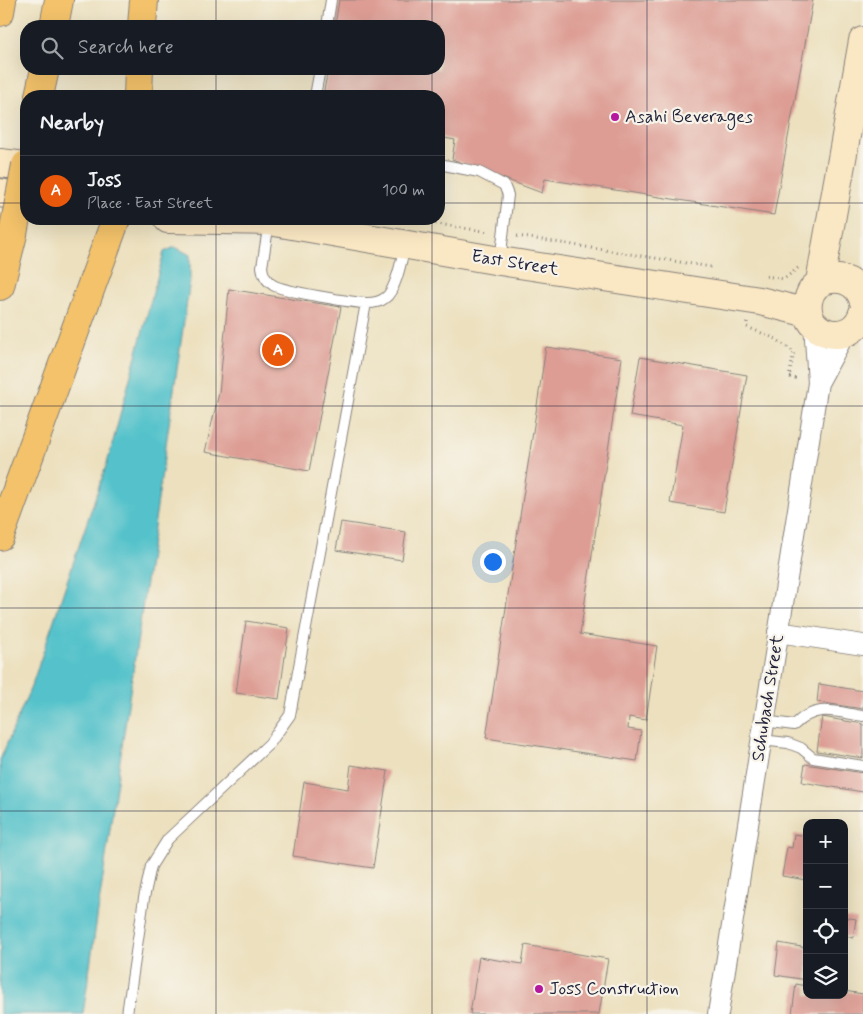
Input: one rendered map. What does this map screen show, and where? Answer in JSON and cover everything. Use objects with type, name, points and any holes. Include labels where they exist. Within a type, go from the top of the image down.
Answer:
[{"type":"highway","points":[[0,12],[2,0]]},
{"type":"highway","points":[[55,20],[59,0]]},
{"type":"highway","points":[[142,20],[144,0]]},
{"type":"highway","points":[[41,90],[44,75]]},
{"type":"highway","points":[[138,90],[139,75]]},
{"type":"highway","points":[[0,286],[20,197]]},
{"type":"highway","points":[[0,536],[114,225]]},
{"type":"main road","name":"Schubach Street","points":[[811,295],[832,216],[863,41]]},
{"type":"main road","points":[[0,163],[20,165]]},
{"type":"main road","points":[[0,194],[20,197]]},
{"type":"main road","name":"Schubach Street","points":[[832,216],[858,308]]},
{"type":"main road","name":"East Street","points":[[326,225],[406,232],[500,261],[756,292],[811,295]]},
{"type":"main road","points":[[830,278],[841,278],[858,308],[837,334],[828,333],[821,330],[811,295],[830,278]]},
{"type":"street","name":"Schubach Street","points":[[718,1014],[818,382],[811,295]]},
{"type":"street","name":"Schubach Street","points":[[818,382],[858,308]]},
{"type":"street","points":[[778,632],[863,645]]},
{"type":"lane","points":[[327,20],[331,0]]},
{"type":"lane","points":[[316,90],[319,75]]},
{"type":"lane","points":[[445,165],[479,172],[504,185],[508,195],[500,261]]},
{"type":"lane","points":[[279,225],[262,267],[267,282],[275,287],[366,303],[381,301],[388,297],[395,282],[406,232]]},
{"type":"lane","points":[[127,1014],[144,898],[151,866],[168,839],[270,743],[290,715],[366,303]]},
{"type":"lane","points":[[763,730],[794,725],[804,716],[812,712],[824,710],[863,716]]},
{"type":"lane","points":[[763,730],[801,748],[813,758],[863,766]]},
{"type":"path","points":[[406,232],[503,234],[713,268]]},
{"type":"path","points":[[811,295],[784,279],[756,292],[747,327],[776,339],[794,352],[789,377],[818,382]]},
{"type":"water","points":[[175,247],[190,255],[190,280],[83,1014],[0,1014],[0,760],[33,682],[108,460],[164,252]]},
{"type":"building","name":"Asahi Beverages","points":[[339,0],[813,0],[774,215],[545,179],[542,193],[452,159],[455,140],[445,138],[445,90],[324,90],[327,75],[445,75],[445,20],[336,20]]},
{"type":"building","points":[[229,289],[341,307],[309,471],[205,452],[219,393]]},
{"type":"building","points":[[546,347],[622,358],[580,634],[657,646],[646,720],[629,717],[628,729],[641,731],[637,761],[486,738]]},
{"type":"building","points":[[640,357],[747,375],[724,512],[670,503],[683,425],[630,416]]},
{"type":"building","points":[[341,522],[406,532],[402,560],[336,550]]},
{"type":"building","points":[[246,621],[289,628],[279,699],[236,693]]},
{"type":"building","points":[[819,684],[863,691],[863,709],[817,702]]},
{"type":"building","points":[[822,717],[863,724],[863,758],[817,751]]},
{"type":"building","points":[[805,764],[863,773],[863,792],[802,782]]},
{"type":"building","points":[[351,765],[388,771],[373,868],[293,856],[304,782],[348,789]]},
{"type":"building","points":[[794,834],[803,835],[803,879],[782,876],[787,847],[792,848]]},
{"type":"building","points":[[848,918],[856,919],[853,938],[848,937]]},
{"type":"building","points":[[779,943],[803,947],[803,979],[775,975]]},
{"type":"building","name":"Joss Construction","points":[[525,945],[608,959],[599,1014],[470,1014],[479,957],[522,964]]},
{"type":"building","points":[[796,984],[803,985],[803,999],[848,999],[848,992],[863,994],[863,1014],[792,1014]]},
{"type":"place","name":"Asahi Beverages","points":[[615,117]]},
{"type":"place","name":"Joss","points":[[278,350]]},
{"type":"place","name":"Joss Construction","points":[[539,989]]}]
